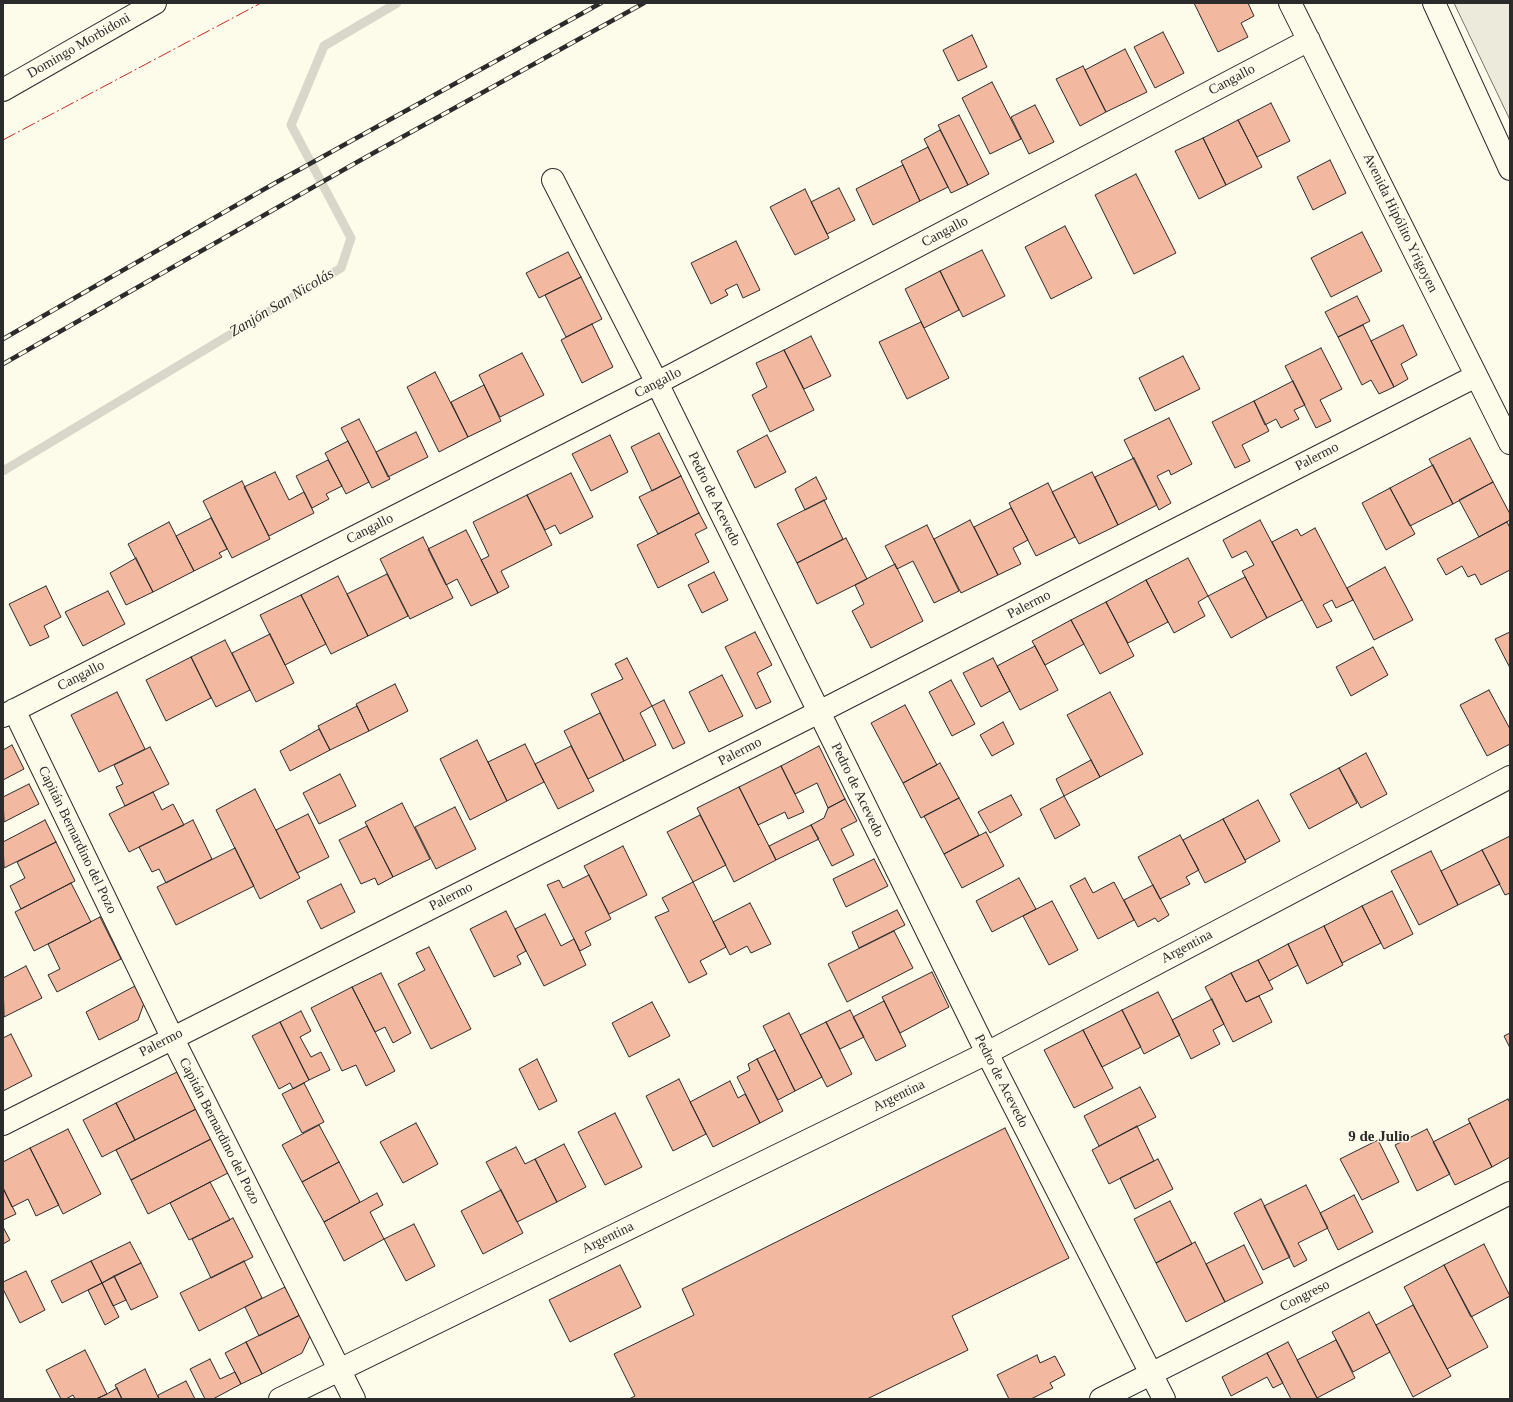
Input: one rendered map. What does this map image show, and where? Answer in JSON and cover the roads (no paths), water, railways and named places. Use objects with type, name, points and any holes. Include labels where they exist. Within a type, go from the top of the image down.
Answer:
[{"type":"street","name":"Domingo Morbidoni","points":[[3,90],[155,3]]},
{"type":"street","name":"Avenida Hipólito Yrigoyen","points":[[1290,3],[1510,443]]},
{"type":"street","points":[[1434,3],[1510,169]]},
{"type":"street","name":"Cangallo","points":[[8,713],[657,383],[1309,40]]},
{"type":"street","name":"Pedro de Acevedo","points":[[553,180],[657,383],[986,1053],[1164,1399]]},
{"type":"street","name":"Palermo","points":[[3,1124],[172,1037],[819,712],[1476,376]]},
{"type":"street","name":"Capitán Bernardino del Pozo","points":[[8,713],[354,1399]]},
{"type":"street","name":"Argentina","points":[[280,1399],[986,1053],[1510,777]]},
{"type":"street","name":"Congreso","points":[[1101,1399],[1510,1193]]},
{"type":"waterway","name":"Zanjón San Nicolás","points":[[3,471],[341,268],[351,238],[291,125],[324,46],[397,3]]},
{"type":"railway","points":[[3,339],[275,183],[601,3]]},
{"type":"railway","points":[[3,364],[359,161],[644,3]]},
{"type":"district","name":"9 de Julio","points":[[1379,1137]]}]
